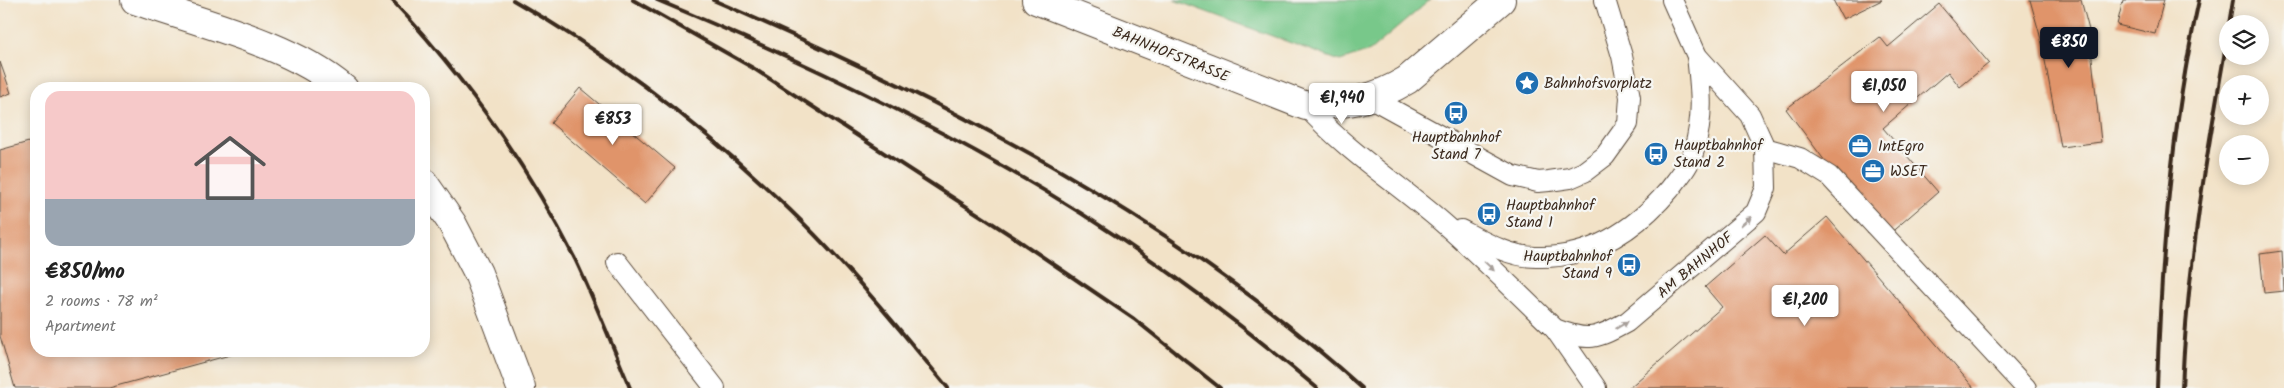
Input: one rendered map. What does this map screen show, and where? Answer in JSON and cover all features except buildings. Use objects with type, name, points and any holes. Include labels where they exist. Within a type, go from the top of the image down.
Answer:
[{"type":"street","points":[[135,0],[289,54],[315,68],[334,82]]},
{"type":"street","name":"BAHNHOFSTRASSE","points":[[1036,0],[1306,106]]},
{"type":"street","points":[[1306,106],[1344,104],[1371,98],[1392,90],[1407,80],[1501,0]]},
{"type":"street","points":[[430,192],[452,223],[478,273],[521,388]]},
{"type":"lane","points":[[1371,98],[1513,176],[1538,182],[1570,178],[1584,172],[1606,156],[1628,124],[1630,97],[1622,56],[1604,0]]},
{"type":"lane","name":"AM BAHNHOF","points":[[1306,106],[1322,123],[1383,176],[1441,221],[1555,329],[1579,338],[1604,335],[1627,322],[1756,212],[1766,188],[1765,148],[1750,115],[1697,56],[1672,0]]},
{"type":"lane","name":"AM BAHNHOF","points":[[1441,221],[1498,248],[1535,258],[1581,253],[1627,231],[1652,210],[1685,170],[1694,151],[1702,112],[1697,56]]},
{"type":"lane","points":[[1765,148],[1800,158],[1829,176],[2026,388]]},
{"type":"lane","points":[[617,262],[715,388]]},
{"type":"lane","points":[[1555,329],[1596,388]]},
{"type":"green space","points":[[1174,0],[1430,0],[1370,51],[1340,61]]},
{"type":"railway","points":[[392,0],[445,60],[469,91],[493,123],[536,189],[575,259],[630,388]]},
{"type":"railway","points":[[513,0],[587,45],[623,70],[692,123],[758,180],[852,274],[948,388]]},
{"type":"railway","points":[[633,0],[753,68],[1015,238],[1134,319],[1220,388]]},
{"type":"railway","points":[[657,0],[789,57],[918,120],[1044,190],[1165,269],[1242,327],[1317,388]]},
{"type":"railway","points":[[713,0],[886,79],[1054,167],[1134,216],[1213,269],[1289,326],[1362,388]]},
{"type":"railway","points":[[2157,388],[2161,291],[2174,145],[2189,48],[2199,0]]},
{"type":"railway","points":[[2230,15],[2233,0]]},
{"type":"railway","points":[[2182,388],[2193,254],[2223,65]]},
{"type":"place","name":"Bahnhofsvorplatz","points":[[1527,83]]},
{"type":"place","name":"Hauptbahnhof Stand 7","points":[[1456,113]]},
{"type":"place","name":"IntEgro","points":[[1860,146]]},
{"type":"place","name":"Hauptbahnhof Stand 2","points":[[1656,154]]},
{"type":"place","name":"WSET","points":[[1873,171]]},
{"type":"place","name":"Hauptbahnhof Stand 1","points":[[1489,214]]},
{"type":"place","name":"Hauptbahnhof Stand 9","points":[[1629,265]]}]
